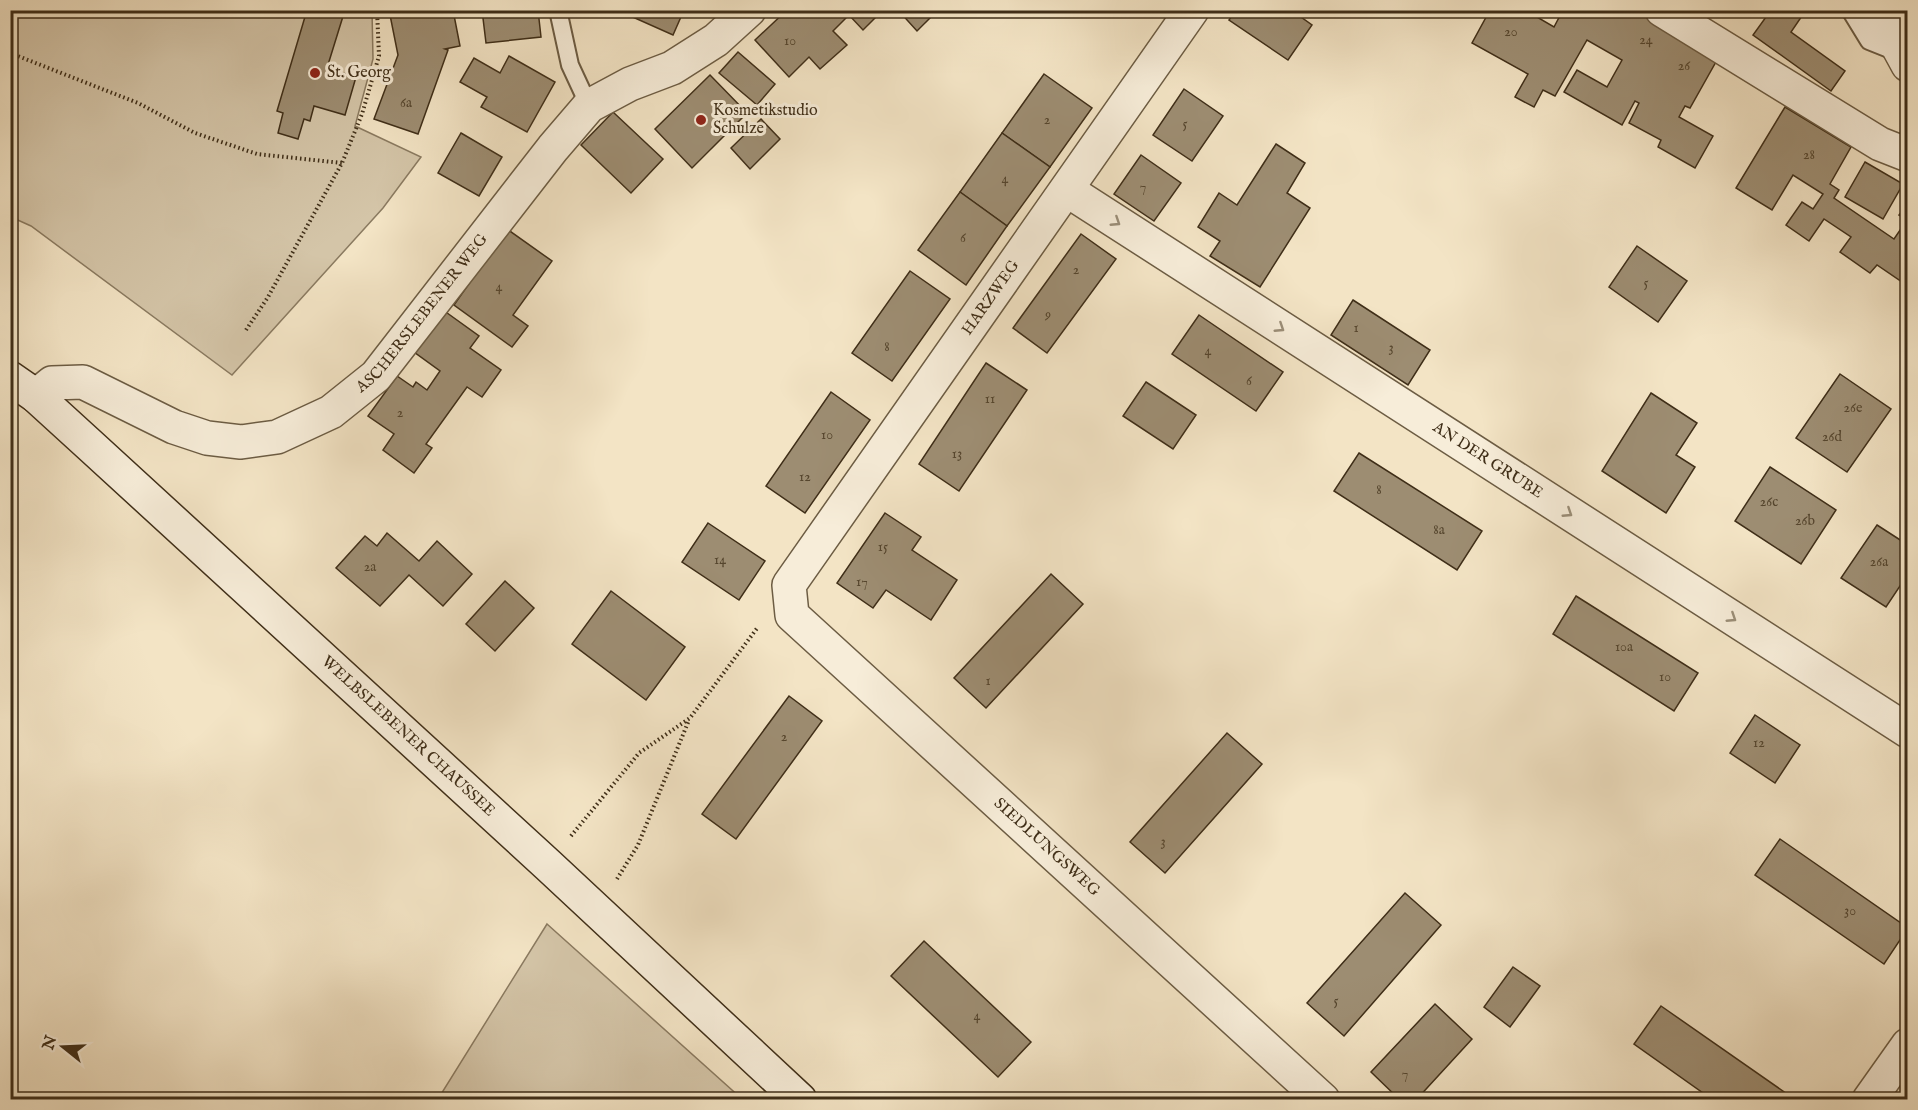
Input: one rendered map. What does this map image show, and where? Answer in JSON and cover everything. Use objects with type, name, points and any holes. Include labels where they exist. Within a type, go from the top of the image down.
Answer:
[{"type":"street","name":"ASCHERSLEBENER WEG","points":[[23,387],[83,382],[174,427],[207,438],[241,442],[278,437],[331,412],[376,376],[553,148],[589,106],[630,84],[672,68],[716,40],[749,10]]},
{"type":"street","name":"HARZWEG","points":[[789,585],[1192,10]]},
{"type":"street","points":[[1662,10],[1880,144],[1908,155]]},
{"type":"street","points":[[1878,10],[1905,60]]},
{"type":"street","name":"AN DER GRUBE","points":[[1067,190],[1908,731]]},
{"type":"street","name":"WELBSLEBENER CHAUSSEE","points":[[23,387],[598,910],[800,1100]]},
{"type":"street","name":"SIEDLUNGSWEG","points":[[789,585],[792,615],[1323,1100]]},
{"type":"street","points":[[1869,1100],[1908,1045]]},
{"type":"lane","points":[[558,10],[570,65],[589,106]]},
{"type":"lane","points":[[1850,10],[1869,41],[1905,60]]},
{"type":"path","points":[[246,330],[268,297],[342,163],[362,114],[379,56],[377,10]]},
{"type":"path","points":[[10,53],[138,103],[195,133],[257,154],[342,163]]},
{"type":"path","points":[[598,910],[638,845],[690,718],[789,585]]},
{"type":"path","points":[[548,865],[639,753],[690,718]]},
{"type":"shaded area","points":[[11,11],[372,11],[373,59],[355,126],[421,157],[383,208],[232,375],[31,226],[11,217]]},
{"type":"shaded area","points":[[547,924],[742,1099],[438,1099]]},
{"type":"building","name":"St. Georg","points":[[307,10],[342,10],[344,13],[327,68],[356,77],[345,115],[314,106],[310,121],[304,119],[298,139],[278,133],[283,113],[277,111]]},
{"type":"building","points":[[389,10],[453,10],[460,46],[445,49],[448,50],[418,134],[374,119],[398,55]]},
{"type":"building","points":[[482,10],[538,10],[541,37],[486,43]]},
{"type":"building","points":[[617,10],[684,10],[673,35]]},
{"type":"building","points":[[787,10],[883,10],[863,30],[849,15],[833,31],[847,45],[820,69],[809,57],[789,77],[755,40]]},
{"type":"building","points":[[898,10],[938,10],[917,31]]},
{"type":"building","points":[[1236,10],[1291,10],[1312,25],[1288,60],[1229,20]]},
{"type":"building","points":[[1490,10],[1525,10],[1554,27],[1563,10],[1636,10],[1717,60],[1690,108],[1685,106],[1679,117],[1713,136],[1695,168],[1658,147],[1661,140],[1629,123],[1639,103],[1635,101],[1622,125],[1564,92],[1577,70],[1607,87],[1622,60],[1587,40],[1555,96],[1543,90],[1534,107],[1515,97],[1528,74],[1472,43]]},
{"type":"building","points":[[1771,10],[1806,10],[1791,32],[1845,71],[1831,91],[1753,35]]},
{"type":"building","points":[[738,52],[775,84],[757,105],[719,73]]},
{"type":"building","points":[[509,56],[555,82],[527,132],[481,107],[487,97],[460,82],[474,58],[500,73]]},
{"type":"building","points":[[1044,74],[1092,108],[1050,167],[1002,133]]},
{"type":"building","points":[[710,75],[747,113],[692,168],[655,129]]},
{"type":"building","points":[[1184,89],[1223,116],[1192,161],[1153,135]]},
{"type":"building","points":[[1785,107],[1851,147],[1830,184],[1839,190],[1834,198],[1894,239],[1907,220],[1899,215],[1908,203],[1908,286],[1877,265],[1870,273],[1840,252],[1851,237],[1824,219],[1809,241],[1786,225],[1802,202],[1813,209],[1823,194],[1793,175],[1772,210],[1736,188]]},
{"type":"building","points":[[613,112],[663,159],[631,193],[581,145]]},
{"type":"building","points":[[761,119],[780,139],[750,169],[731,148]]},
{"type":"building","points":[[461,133],[502,157],[479,196],[438,173]]},
{"type":"building","points":[[1002,133],[1050,167],[1007,226],[960,192]]},
{"type":"building","points":[[1276,144],[1305,163],[1287,193],[1310,208],[1260,287],[1210,256],[1220,241],[1198,227],[1219,193],[1237,205]]},
{"type":"building","points":[[1141,155],[1181,183],[1154,221],[1114,194]]},
{"type":"building","points":[[1865,162],[1903,184],[1883,219],[1845,197]]},
{"type":"building","points":[[960,192],[1007,226],[966,285],[918,250]]},
{"type":"building","points":[[507,229],[552,261],[513,315],[528,326],[512,347],[454,305]]},
{"type":"building","points":[[1081,234],[1116,259],[1047,353],[1013,328]]},
{"type":"building","points":[[1637,246],[1687,281],[1658,322],[1609,287]]},
{"type":"building","points":[[910,271],[950,299],[892,381],[852,353]]},
{"type":"building","points":[[1353,300],[1430,350],[1408,385],[1331,335]]},
{"type":"building","points":[[443,310],[479,336],[470,348],[501,370],[482,397],[467,387],[426,444],[432,448],[414,473],[383,450],[394,434],[368,416],[397,376],[413,387],[416,382],[427,390],[440,371],[414,352]]},
{"type":"building","points":[[1199,315],[1283,372],[1256,411],[1172,354]]},
{"type":"building","points":[[986,363],[1027,390],[959,491],[919,464]]},
{"type":"building","points":[[1840,374],[1891,409],[1847,472],[1796,438]]},
{"type":"building","points":[[1146,382],[1196,415],[1173,449],[1123,416]]},
{"type":"building","points":[[831,392],[870,420],[805,513],[766,486]]},
{"type":"building","points":[[1651,393],[1697,423],[1676,455],[1695,467],[1666,513],[1602,471]]},
{"type":"building","points":[[1359,453],[1482,531],[1457,570],[1334,491]]},
{"type":"building","points":[[1770,467],[1836,510],[1801,564],[1735,521]]},
{"type":"building","points":[[885,513],[921,537],[912,550],[957,580],[931,620],[886,590],[873,608],[837,583]]},
{"type":"building","points":[[708,523],[765,561],[739,600],[682,562]]},
{"type":"building","points":[[1877,525],[1908,545],[1908,574],[1886,607],[1841,578]]},
{"type":"building","points":[[387,533],[419,561],[437,541],[472,574],[443,606],[409,575],[380,606],[336,568],[365,536],[377,546]]},
{"type":"building","points":[[1051,574],[1083,604],[986,708],[954,678]]},
{"type":"building","points":[[505,581],[534,608],[495,651],[466,624]]},
{"type":"building","points":[[611,591],[685,647],[646,700],[572,644]]},
{"type":"building","points":[[1576,596],[1698,673],[1674,711],[1553,634]]},
{"type":"building","points":[[789,696],[822,721],[736,839],[702,814]]},
{"type":"building","points":[[1755,715],[1800,745],[1775,783],[1730,753]]},
{"type":"building","points":[[1227,733],[1262,764],[1165,873],[1130,842]]},
{"type":"building","points":[[1780,839],[1908,928],[1884,964],[1755,875]]},
{"type":"building","points":[[1405,893],[1441,925],[1344,1036],[1307,1003]]},
{"type":"building","points":[[924,941],[1031,1042],[998,1077],[891,976]]},
{"type":"building","points":[[1513,967],[1540,986],[1510,1027],[1484,1007]]},
{"type":"building","points":[[1435,1004],[1472,1039],[1416,1100],[1400,1100],[1371,1072]]},
{"type":"building","points":[[1661,1006],[1790,1096],[1788,1100],[1713,1100],[1634,1044]]},
{"type":"place","name":"St. Georg","points":[[315,73]]},
{"type":"place","name":"Kosmetikstudio Schulze","points":[[701,120]]}]
